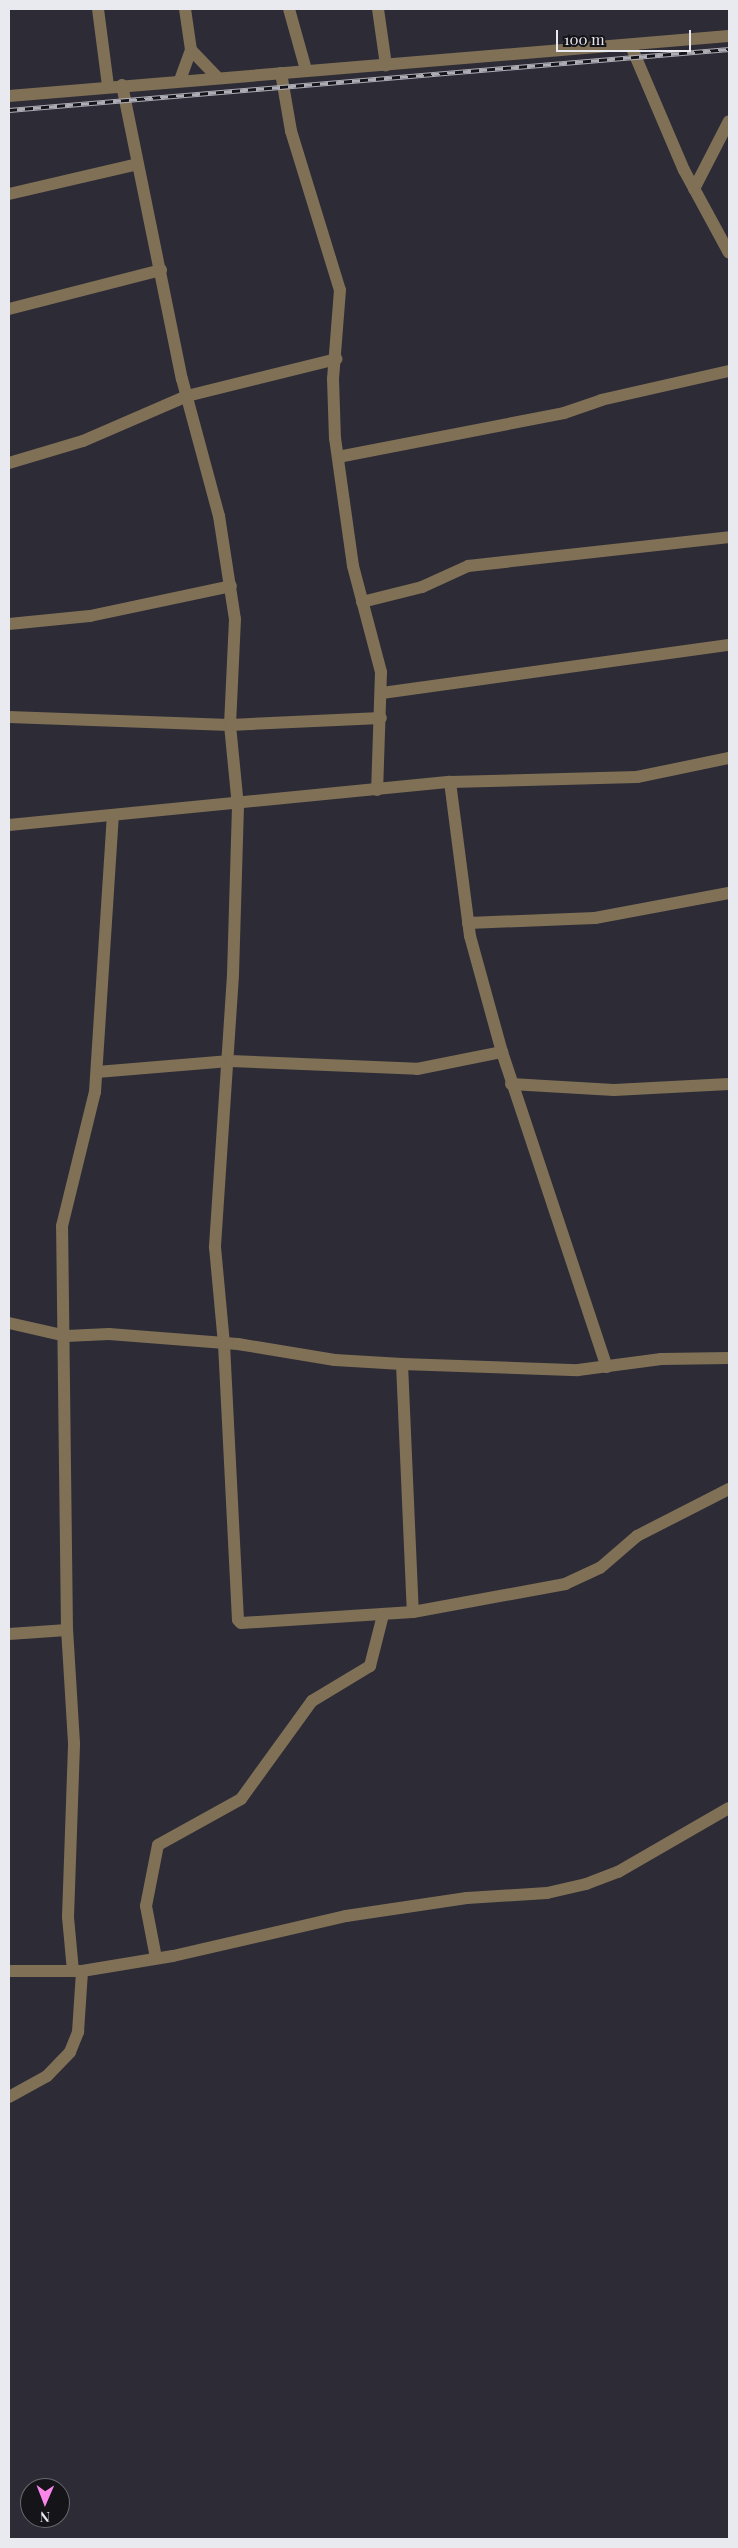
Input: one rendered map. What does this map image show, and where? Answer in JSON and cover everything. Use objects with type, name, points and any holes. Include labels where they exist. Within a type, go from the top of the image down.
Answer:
[{"type":"street","points":[[98,9],[108,86]]},
{"type":"street","points":[[180,80],[191,50],[185,9]]},
{"type":"street","points":[[290,9],[306,70]]},
{"type":"street","points":[[378,9],[386,65]]},
{"type":"street","points":[[9,96],[217,77],[631,46],[729,36]]},
{"type":"street","points":[[631,46],[694,189],[729,253]]},
{"type":"street","points":[[191,50],[217,77]]},
{"type":"street","points":[[281,72],[291,130],[340,290],[333,395],[338,456],[362,602],[382,693],[377,790]]},
{"type":"street","points":[[122,85],[187,396],[219,516],[231,586],[236,640],[230,725],[238,806],[230,1061],[215,1247],[224,1344],[227,1476],[239,1622],[413,1612],[479,1602],[586,1577],[637,1536],[729,1489]]},
{"type":"street","points":[[694,189],[721,129],[729,122]]},
{"type":"street","points":[[9,194],[138,164]]},
{"type":"street","points":[[9,309],[161,270]]},
{"type":"street","points":[[9,464],[83,441],[187,396],[336,359]]},
{"type":"street","points":[[338,456],[564,414],[601,400],[729,371]]},
{"type":"street","points":[[362,602],[422,587],[468,566],[729,537]]},
{"type":"street","points":[[9,623],[90,616],[231,586]]},
{"type":"street","points":[[382,693],[729,645]]},
{"type":"street","points":[[9,718],[230,725],[381,718]]},
{"type":"street","points":[[9,825],[238,806],[450,782],[637,777],[729,758]]},
{"type":"street","points":[[450,782],[468,923],[510,1084],[607,1367]]},
{"type":"street","points":[[9,2097],[48,2076],[70,2052],[78,2032],[78,1971],[68,1917],[74,1743],[67,1630],[65,1199],[91,1112],[97,1072],[113,816]]},
{"type":"street","points":[[468,923],[596,918],[729,893]]},
{"type":"street","points":[[97,1072],[230,1061],[417,1069],[502,1052]]},
{"type":"street","points":[[510,1084],[614,1090],[729,1084]]},
{"type":"street","points":[[9,1323],[66,1336],[109,1334],[224,1344],[402,1364],[478,1364],[558,1370],[607,1367],[661,1359],[729,1358]]},
{"type":"street","points":[[402,1364],[413,1612]]},
{"type":"street","points":[[156,1958],[146,1906],[158,1845],[241,1799],[312,1700],[370,1666],[382,1615]]},
{"type":"street","points":[[9,1634],[67,1630]]},
{"type":"street","points":[[9,1971],[78,1971],[156,1958],[346,1916],[467,1898],[547,1893],[586,1884],[618,1872],[729,1808]]},
{"type":"railway","points":[[9,110],[729,49]]}]
